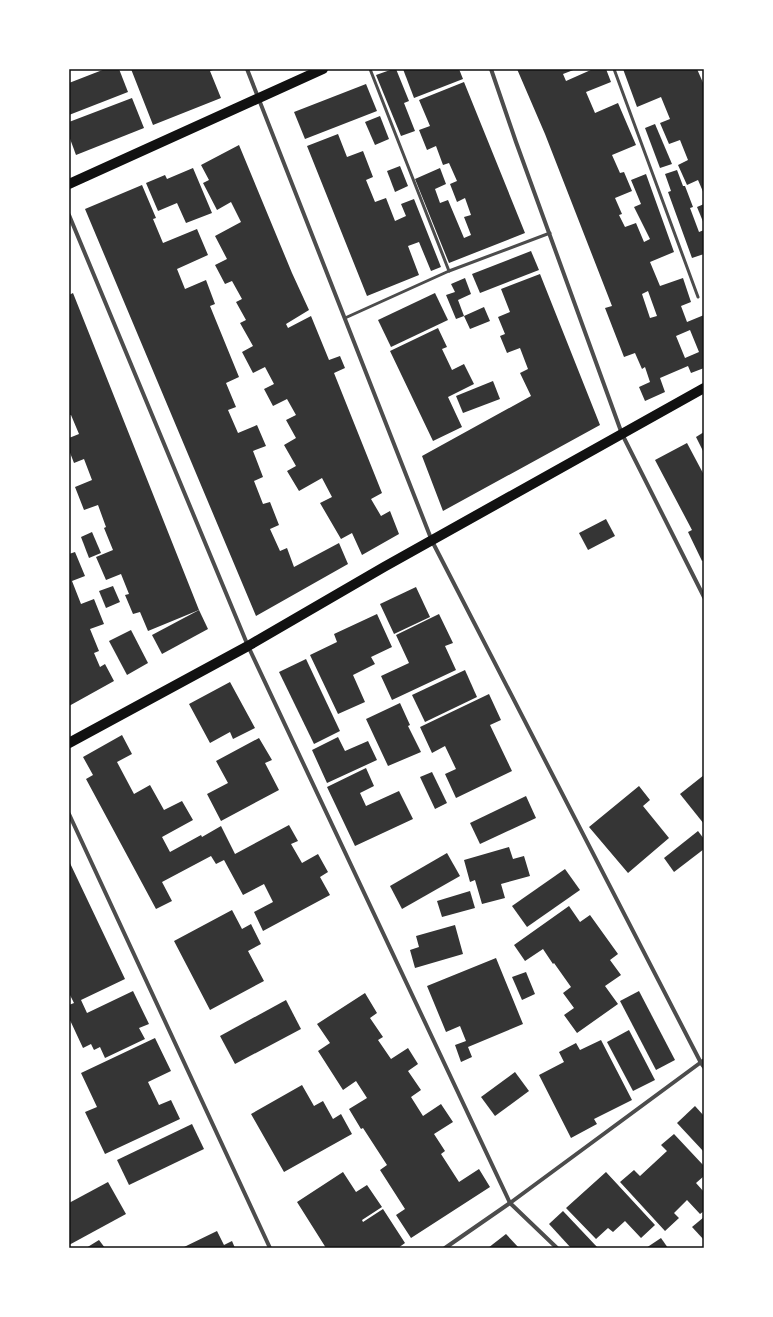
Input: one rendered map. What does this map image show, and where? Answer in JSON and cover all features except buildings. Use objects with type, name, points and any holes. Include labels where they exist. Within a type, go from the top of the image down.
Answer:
[{"type":"main road","points":[[69,184],[324,69]]},
{"type":"main road","points":[[69,743],[248,646],[384,567],[704,388]]},
{"type":"street","points":[[247,69],[432,540],[704,1067]]},
{"type":"street","points":[[491,69],[622,434],[704,597]]},
{"type":"street","points":[[69,216],[248,646],[510,1203],[557,1248]]},
{"type":"street","points":[[69,814],[270,1248]]},
{"type":"street","points":[[445,1248],[510,1203],[702,1062]]},
{"type":"lane","points":[[370,69],[449,271]]},
{"type":"lane","points":[[614,69],[698,297]]},
{"type":"lane","points":[[345,318],[449,271],[550,233]]}]
